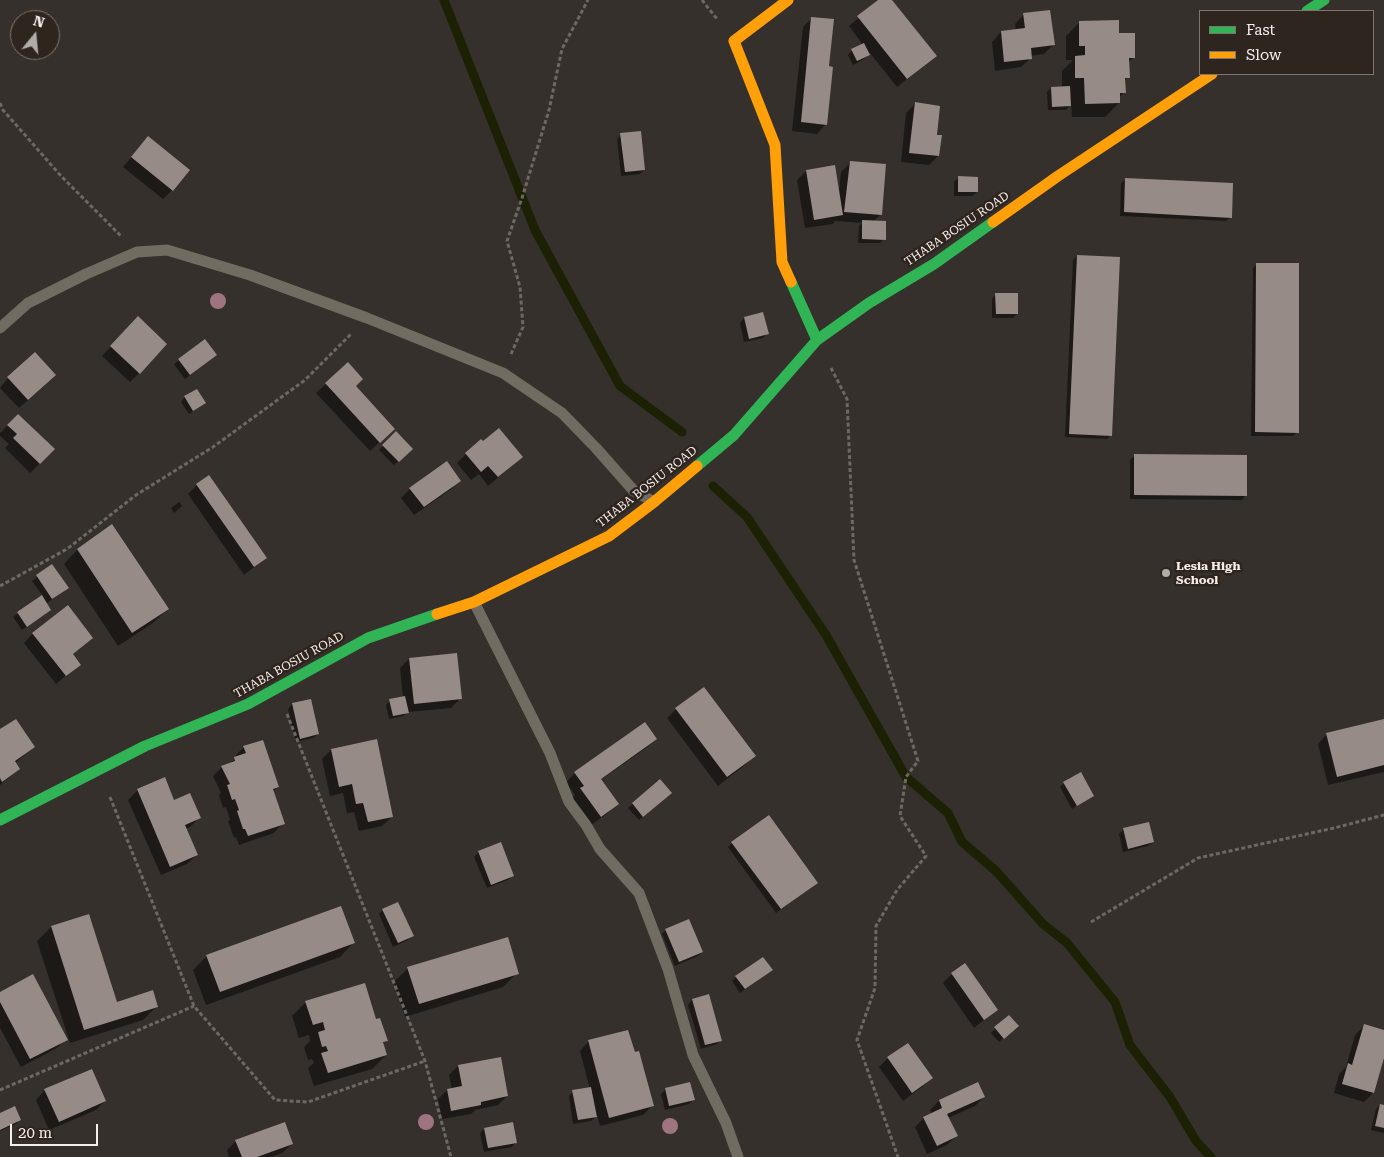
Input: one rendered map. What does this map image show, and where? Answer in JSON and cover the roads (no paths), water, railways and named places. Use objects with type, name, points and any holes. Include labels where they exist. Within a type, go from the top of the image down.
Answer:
[{"type":"street","points":[[788,0],[734,41],[775,145],[782,262],[817,340]]},
{"type":"street","points":[[1309,10],[1324,0]]},
{"type":"street","name":"THABA BOSIU ROAD","points":[[0,820],[145,746],[248,704],[368,638],[474,602],[609,536],[654,502],[734,435],[817,340],[869,303],[934,264],[1058,176],[1210,75]]},
{"type":"lane","points":[[0,328],[28,303],[86,274],[137,252],[167,250],[250,275],[367,318],[504,373],[562,413],[634,490],[654,502]]},
{"type":"lane","points":[[474,602],[550,753],[569,802],[586,825],[600,850],[639,893],[668,969],[693,1055],[726,1123],[738,1157]]},
{"type":"waterway","points":[[444,0],[535,230],[620,386],[682,432]]},
{"type":"waterway","points":[[713,486],[747,517],[826,635],[906,777],[948,813],[962,842],[996,871],[1043,924],[1067,943],[1115,1002],[1130,1045],[1170,1097],[1196,1141],[1211,1157]]},
{"type":"place","name":"Lesia High School","points":[[1166,573]]}]
